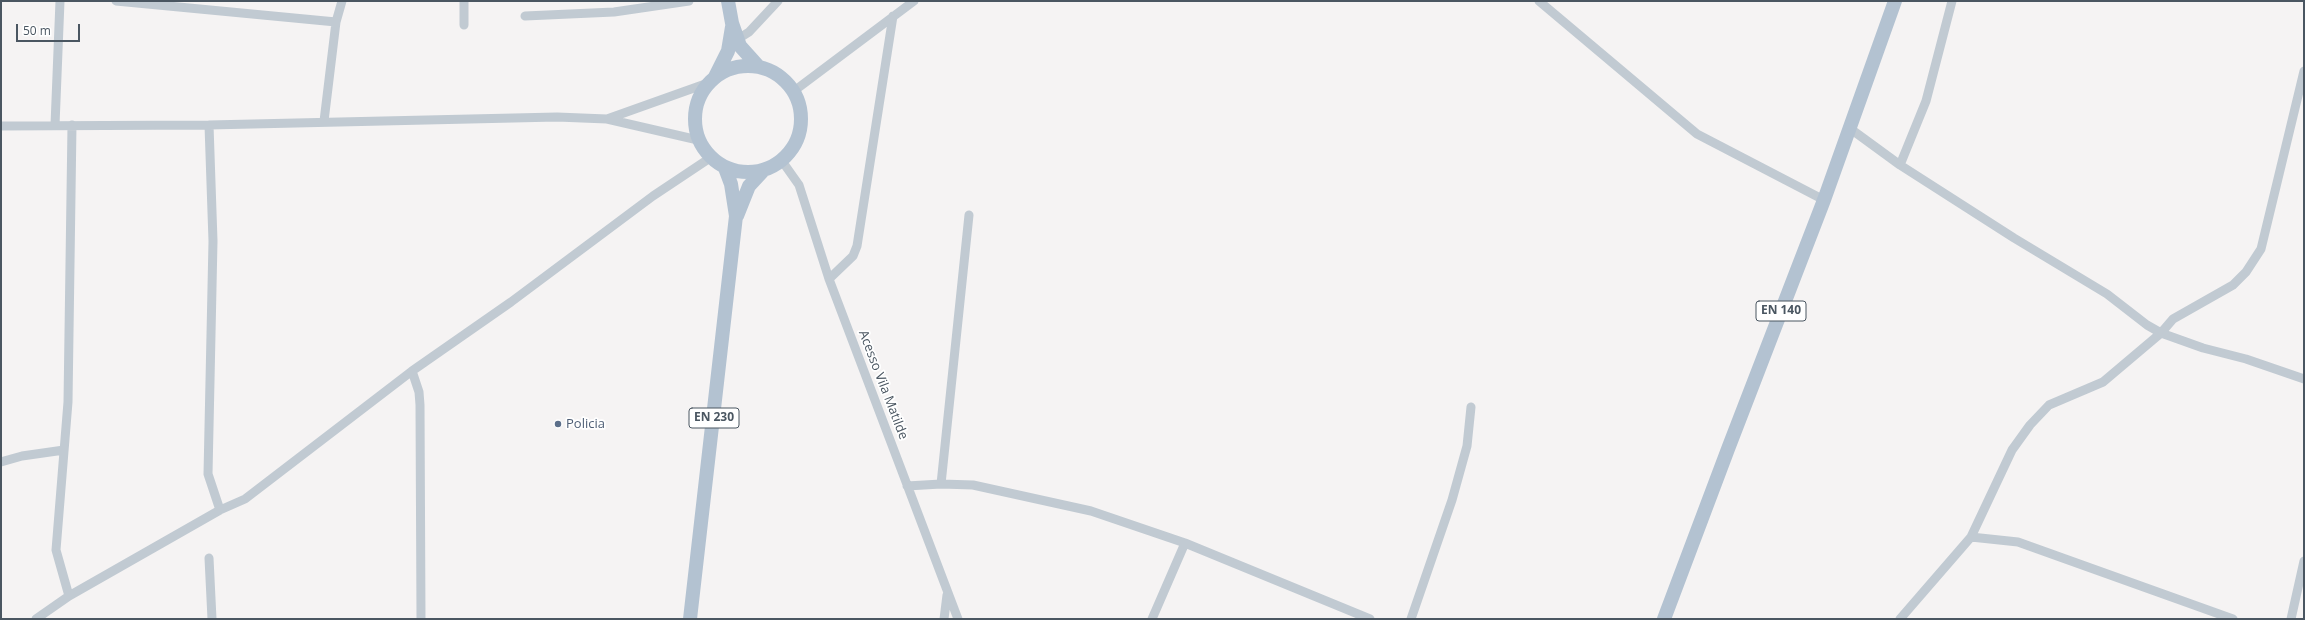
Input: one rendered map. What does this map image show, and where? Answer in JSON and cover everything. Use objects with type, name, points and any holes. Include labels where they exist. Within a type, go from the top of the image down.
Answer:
[{"type":"main road","points":[[728,1],[732,23],[745,54],[758,66],[778,75],[794,91],[801,110],[801,129],[794,148],[782,161],[762,172],[742,173],[724,168],[710,158],[698,140],[694,118],[698,99],[712,80],[728,51],[732,23]]},
{"type":"main road","name":"EN 140","points":[[1664,619],[1824,200],[1848,127],[1895,1]]},
{"type":"main road","points":[[712,80],[724,71],[742,66],[758,66]]},
{"type":"main road","name":"EN 230","points":[[690,619],[736,216],[731,184],[724,168]]},
{"type":"main road","name":"EN 230","points":[[736,216],[749,186],[762,172]]},
{"type":"street","points":[[55,125],[60,1]]},
{"type":"street","points":[[116,1],[336,22]]},
{"type":"street","points":[[324,121],[336,22],[342,1]]},
{"type":"street","points":[[464,1],[464,26]]},
{"type":"street","points":[[525,16],[614,12],[689,1]]},
{"type":"street","points":[[738,39],[749,32],[778,1]]},
{"type":"street","points":[[794,91],[914,1]]},
{"type":"street","points":[[1539,1],[1697,134],[1824,200]]},
{"type":"street","points":[[1900,165],[1926,101],[1952,1]]},
{"type":"street","points":[[829,279],[853,256],[857,246],[893,16]]},
{"type":"street","points":[[1900,619],[1971,537],[2012,450],[2049,405],[2103,382],[2161,333],[2173,319],[2233,285],[2246,272],[2261,249],[2304,71]]},
{"type":"street","points":[[607,119],[712,80]]},
{"type":"street","points":[[1,126],[209,124],[557,117],[607,119],[698,140]]},
{"type":"street","points":[[209,124],[214,241],[208,474],[220,510]]},
{"type":"street","points":[[69,596],[56,550],[68,402],[72,125]]},
{"type":"street","points":[[1848,127],[1900,165],[2014,238],[2107,294],[2147,325],[2161,333],[2204,348],[2252,361],[2304,380]]},
{"type":"street","points":[[36,619],[69,596],[220,510],[245,499],[412,371],[511,302],[653,196],[710,158]]},
{"type":"street","name":"Acesso Vila Matilde","points":[[782,161],[799,185],[829,279],[906,486],[958,619]]},
{"type":"street","points":[[941,484],[969,215]]},
{"type":"street","points":[[412,371],[419,392],[420,405],[420,619]]},
{"type":"street","points":[[1412,619],[1454,492],[1466,446],[1471,407]]},
{"type":"street","points":[[1,462],[22,456],[64,450]]},
{"type":"street","points":[[906,486],[941,484],[973,485],[1091,511],[1185,543],[1370,619]]},
{"type":"street","points":[[1971,537],[2018,542],[2233,619]]},
{"type":"street","points":[[1152,619],[1185,543]]},
{"type":"street","points":[[209,558],[212,619]]},
{"type":"street","points":[[2291,619],[2304,561]]},
{"type":"street","points":[[944,619],[947,593]]},
{"type":"place","name":"Policia","points":[[558,424]]}]
